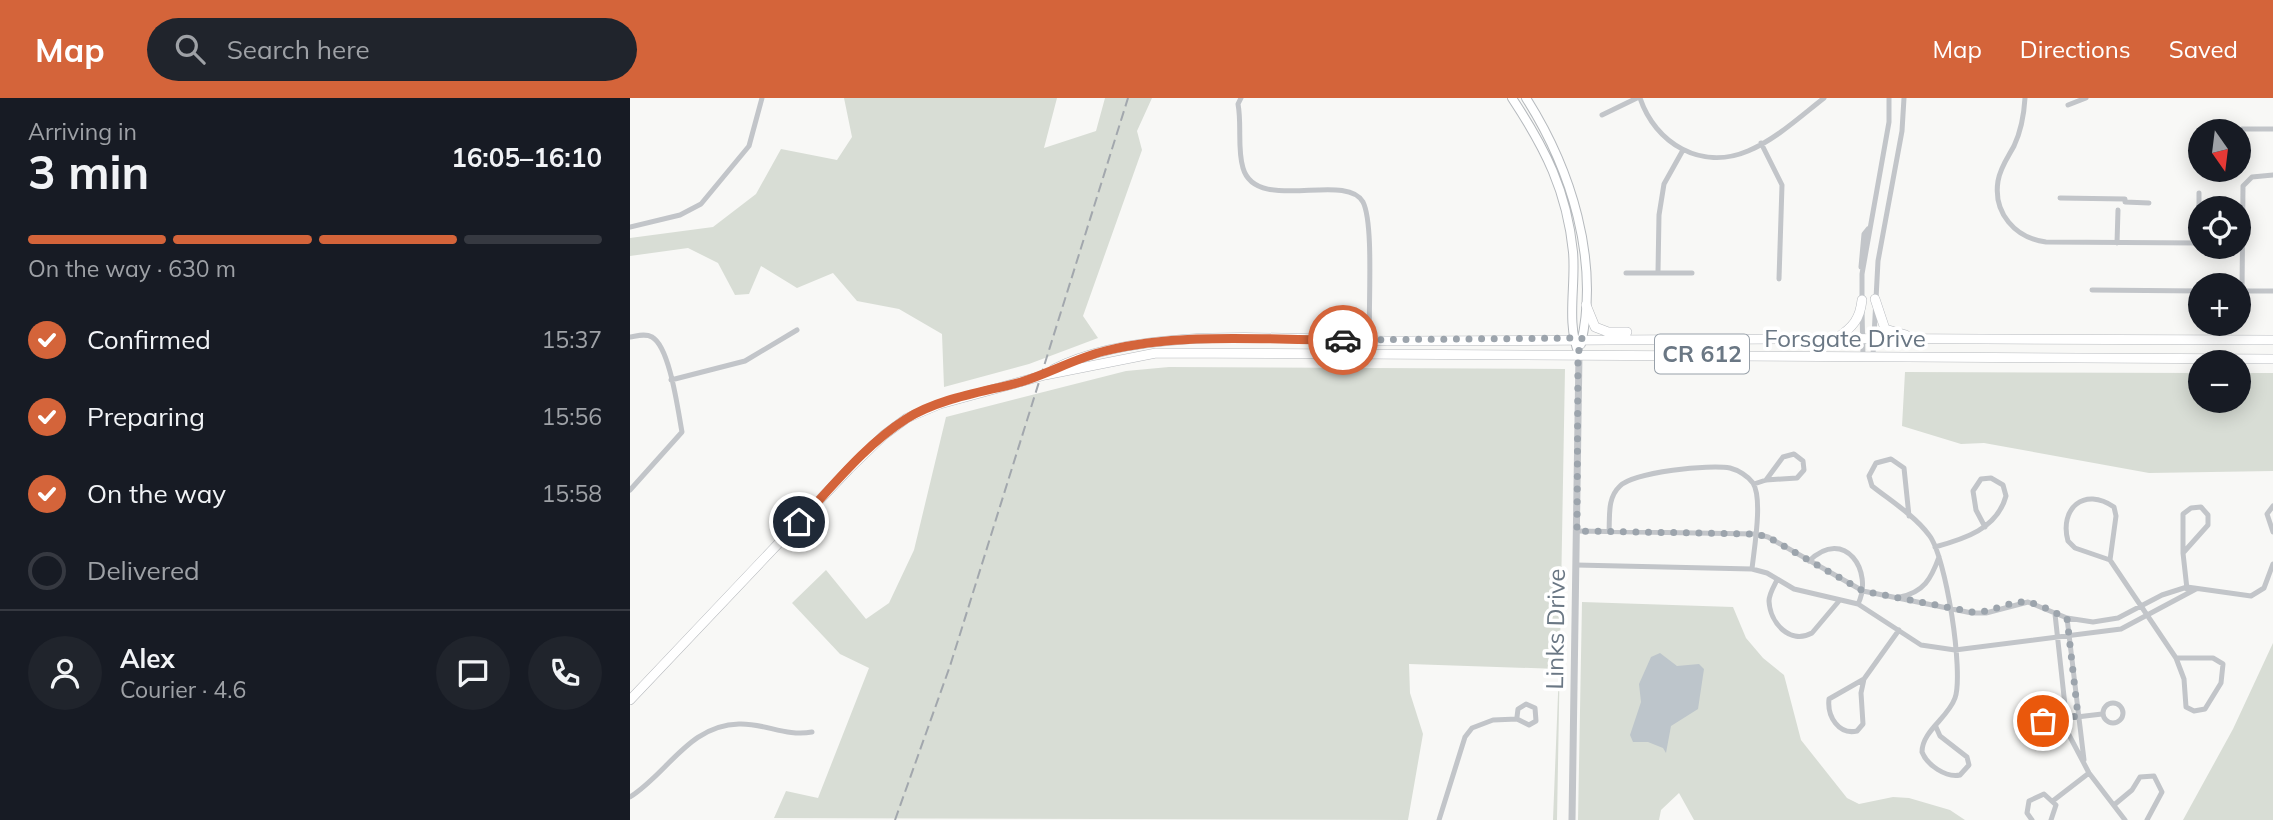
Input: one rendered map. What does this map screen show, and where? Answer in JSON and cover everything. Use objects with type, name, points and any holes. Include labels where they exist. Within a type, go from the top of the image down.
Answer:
[{"type":"main road","points":[[1512,98],[1548,155],[1565,202],[1573,253],[1578,354]]},
{"type":"main road","points":[[1526,98],[1556,151],[1577,211],[1582,236],[1586,305],[1592,322],[1601,330],[1663,337]]},
{"type":"main road","points":[[1875,299],[1885,329],[1925,339]]},
{"type":"main road","points":[[1836,339],[1853,326],[1860,314],[1862,300]]},
{"type":"main road","points":[[1577,338],[1586,305]]},
{"type":"main road","name":"Forsgate Drive","points":[[1045,374],[1087,355],[1155,342],[1663,337],[2273,340]]},
{"type":"main road","name":"Forsgate Drive","points":[[630,700],[884,435],[907,418],[940,404],[1045,374],[1156,353],[1370,352],[2273,359]]},
{"type":"street","points":[[630,227],[680,215],[701,204],[750,146],[762,98]]},
{"type":"street","points":[[1241,98],[1242,169],[1250,179],[1270,190],[1342,191],[1355,193],[1361,199],[1368,223],[1370,352]]},
{"type":"street","points":[[1602,115],[1638,98],[1655,128],[1683,150],[1696,155],[1723,158],[1761,144],[1820,99]]},
{"type":"street","points":[[1868,356],[1862,274],[1889,122],[1889,98]]},
{"type":"street","points":[[1868,339],[1881,234],[1903,123],[1904,98]]},
{"type":"street","points":[[2025,98],[2021,128],[1998,180],[1997,194],[2005,218],[2033,240],[2188,243]]},
{"type":"street","points":[[2068,105],[2086,98]]},
{"type":"street","points":[[1889,122],[1903,123]]},
{"type":"street","points":[[2251,129],[2273,129]]},
{"type":"street","points":[[1761,144],[1782,185],[1779,279]]},
{"type":"street","points":[[1658,272],[1658,215],[1664,184],[1683,150]]},
{"type":"street","points":[[2244,196],[2245,182],[2256,175],[2273,176]]},
{"type":"street","points":[[2060,198],[2125,198],[2125,202],[2150,203]]},
{"type":"street","points":[[2117,243],[2118,210]]},
{"type":"street","points":[[1869,230],[1881,234]]},
{"type":"street","points":[[1626,273],[1692,273]]},
{"type":"street","points":[[2092,290],[2188,291]]},
{"type":"street","points":[[2251,291],[2273,291]]},
{"type":"street","points":[[671,380],[745,360],[797,330]]},
{"type":"street","points":[[630,337],[645,335],[659,343],[671,380],[682,432],[630,490]]},
{"type":"street","name":"Links Drive","points":[[1572,820],[1578,354]]},
{"type":"street","points":[[1754,484],[1766,480],[1797,478],[1804,470],[1803,461],[1794,454],[1783,457],[1766,480]]},
{"type":"street","points":[[1909,516],[1904,467],[1891,459],[1876,463],[1869,476],[1872,486],[1928,533],[1939,557],[1950,608],[1958,683],[1956,697],[1923,741],[1923,757],[1951,776],[1960,775],[1969,765],[1967,757],[1940,736],[1936,727]]},
{"type":"street","points":[[1609,532],[1611,498],[1620,485],[1634,477],[1723,468],[1736,470],[1754,484],[1756,534],[1752,569]]},
{"type":"street","points":[[1935,547],[1961,540],[1985,527],[2006,496],[2003,485],[1991,478],[1981,479],[1973,491],[1976,510],[1985,527]]},
{"type":"street","points":[[2109,560],[2116,516],[2114,507],[2086,499],[2077,501],[2071,508],[2068,541],[2075,548],[2109,560],[2176,658],[2184,679],[2186,707],[2194,711],[2205,709],[2221,683],[2223,664],[2213,658],[2176,658]]},
{"type":"street","points":[[2273,506],[2267,514],[2273,532]]},
{"type":"street","points":[[2183,553],[2208,525],[2208,514],[2200,507],[2191,508],[2183,514],[2183,553],[2187,590]]},
{"type":"street","points":[[1577,531],[1756,534],[1768,537],[1863,591],[1980,613],[2028,602],[2067,618],[2113,620],[2162,596],[2187,590],[2251,596],[2261,591],[2273,564]]},
{"type":"street","points":[[1809,561],[1826,548],[1845,550],[1857,565],[1863,591],[1858,604]]},
{"type":"street","points":[[1895,598],[1918,592],[1927,583],[1939,557]]},
{"type":"street","points":[[1576,565],[1752,569],[1794,589],[1858,604],[1921,645],[1955,650],[2113,631],[2147,617],[2187,590]]},
{"type":"street","points":[[1777,580],[1770,594],[1770,608],[1781,630],[1793,636],[1812,633],[1839,601]]},
{"type":"street","points":[[2055,614],[2072,717],[2084,763]]},
{"type":"street","points":[[2067,618],[2072,744],[2089,774],[2125,820]]},
{"type":"street","points":[[1864,679],[1829,699],[1829,709],[1843,731],[1857,731],[1863,724],[1861,693],[1864,679],[1899,630]]},
{"type":"street","points":[[2112,702],[2120,704],[2123,712],[2121,719],[2114,723],[2106,721],[2102,714],[2105,706],[2112,702]]},
{"type":"street","points":[[1438,820],[1465,737],[1472,728],[1493,720],[1517,719],[1529,725],[1536,721],[1537,714],[1535,708],[1526,705],[1518,709],[1517,717]]},
{"type":"street","points":[[2029,711],[2038,712],[2043,721],[2041,728],[2034,732],[2026,731],[2021,724],[2022,716],[2029,711]]},
{"type":"street","points":[[2043,721],[2102,714]]},
{"type":"street","points":[[630,797],[654,779],[690,741],[711,728],[758,723],[795,736],[812,732]]},
{"type":"street","points":[[2054,800],[2089,774]]},
{"type":"street","points":[[2114,805],[2132,790],[2140,777],[2154,776],[2162,792],[2147,820]]},
{"type":"street","points":[[2032,820],[2027,807],[2033,797],[2044,794],[2054,800],[2056,811],[2051,820]]},
{"type":"shaded area","points":[[844,98],[1057,98],[1044,148],[1096,131],[1105,98],[1152,98],[1137,131],[1142,150],[1083,316],[1098,338],[1029,364],[944,387],[942,334],[899,309],[857,301],[833,273],[797,288],[761,266],[749,294],[735,295],[718,263],[688,248],[630,256],[630,238],[713,227],[756,194],[781,149],[837,160],[852,137]]},
{"type":"shaded area","points":[[1169,367],[1565,369],[1557,820],[1553,820],[1559,669],[1409,664],[1410,693],[1423,734],[1408,820],[774,818],[786,791],[818,798],[869,668],[840,654],[792,603],[826,570],[866,619],[889,603],[914,550],[946,417],[1126,371]]},
{"type":"shaded area","points":[[1905,372],[2188,373],[2188,413],[2251,413],[2251,373],[2273,373],[2273,471],[2149,473],[1984,443],[1961,444],[1902,426]]},
{"type":"shaded area","points":[[1582,602],[1733,607],[1746,638],[1763,658],[1784,675],[1801,740],[1847,798],[1859,804],[1893,797],[1909,798],[1950,810],[1965,820],[1694,820],[1679,793],[1661,810],[1659,820],[1578,820]]},
{"type":"shaded area","points":[[2273,643],[2273,820],[2183,820],[2233,729]]},
{"type":"shaded area","points":[[1660,653],[1677,666],[1699,664],[1704,669],[1698,709],[1671,726],[1666,753],[1663,748],[1648,742],[1633,742],[1630,735],[1641,702],[1639,684],[1651,657]]},
{"type":"railway","points":[[895,820],[950,666],[1128,98]]},
{"type":"way so far","points":[[1343,340],[1582,338],[1578,354],[1577,531],[1756,534],[1768,537],[1863,591],[1980,613],[2021,602],[2034,603],[2067,618],[2078,716],[2043,721]]},
{"type":"route","points":[[799,522],[884,435],[907,418],[940,404],[1040,376],[1087,355],[1132,345],[1196,340],[1343,340]]}]
